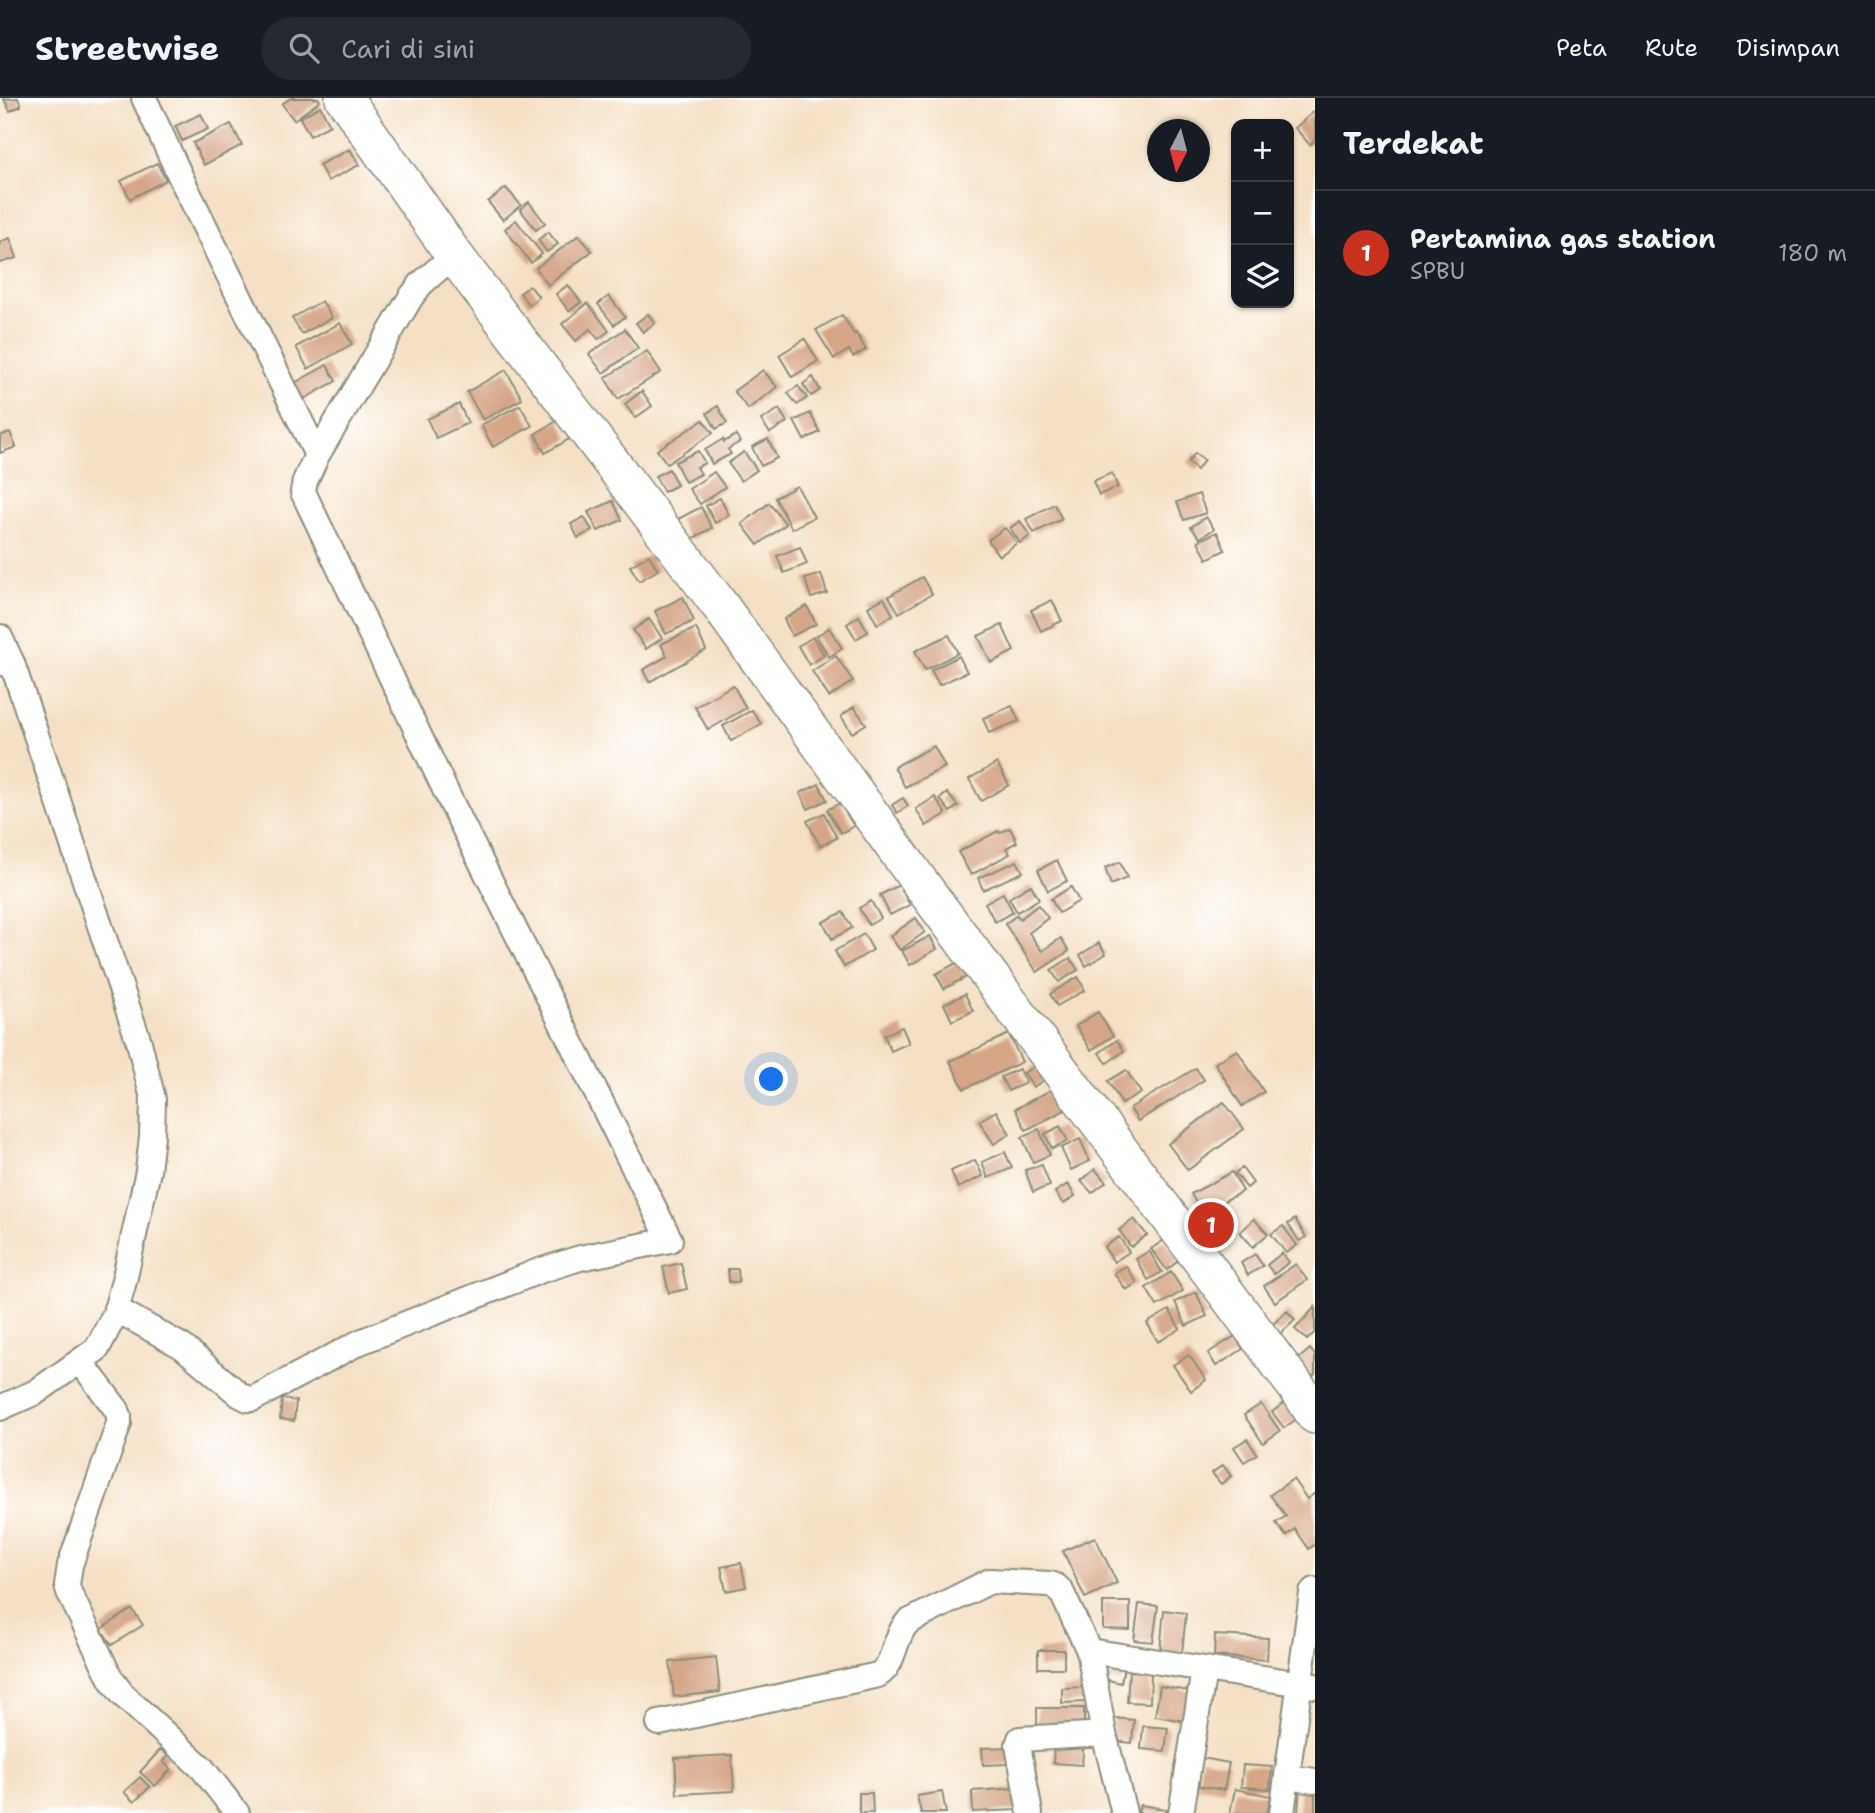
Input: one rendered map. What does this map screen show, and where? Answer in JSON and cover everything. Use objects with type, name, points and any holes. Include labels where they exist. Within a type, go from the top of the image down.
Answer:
[{"type":"highway","points":[[344,98],[454,255],[718,603],[921,884],[1311,1398]]},
{"type":"street","points":[[144,98],[317,455]]},
{"type":"street","points":[[116,1309],[183,1347],[240,1395],[253,1399],[360,1342],[539,1271],[580,1258],[670,1240],[449,798],[305,498],[304,486],[317,455],[411,297],[421,284],[454,255]]},
{"type":"street","points":[[0,637],[6,663],[139,1042],[153,1098],[148,1171],[125,1277],[116,1309],[97,1349],[36,1392],[0,1408]]},
{"type":"street","points":[[80,1361],[117,1410],[120,1423],[70,1565],[67,1585],[69,1592],[103,1665],[117,1687],[191,1757],[237,1813]]},
{"type":"street","points":[[659,1723],[878,1675],[887,1667],[901,1632],[908,1622],[990,1581],[1051,1584],[1056,1586],[1065,1599],[1089,1651],[1104,1734],[1124,1813]]},
{"type":"street","points":[[1282,1813],[1287,1777],[1308,1685],[1312,1593],[1315,1590]]},
{"type":"street","points":[[1089,1651],[1308,1685]]},
{"type":"street","points":[[1181,1813],[1204,1670]]},
{"type":"street","points":[[1030,1813],[1018,1745],[1020,1738],[1104,1734]]},
{"type":"street","points":[[1287,1777],[1315,1781]]},
{"type":"building","points":[[18,98],[21,106],[10,111],[4,99]]},
{"type":"building","points":[[291,98],[318,98],[320,101],[294,120],[282,104]]},
{"type":"building","points":[[320,106],[330,125],[310,136],[300,118]]},
{"type":"building","points":[[1313,112],[1315,140],[1310,145],[1295,128]]},
{"type":"building","points":[[201,114],[208,129],[182,141],[175,126]]},
{"type":"building","points":[[231,124],[242,145],[204,165],[193,143]]},
{"type":"building","points":[[350,149],[359,165],[328,181],[319,165]]},
{"type":"building","points":[[157,163],[166,180],[130,199],[121,181]]},
{"type":"building","points":[[506,188],[521,205],[503,220],[488,202]]},
{"type":"building","points":[[529,202],[545,223],[536,230],[520,209]]},
{"type":"building","points":[[516,220],[542,254],[531,263],[505,229]]},
{"type":"building","points":[[548,232],[558,244],[547,252],[538,240]]},
{"type":"building","points":[[579,235],[592,251],[548,285],[536,268]]},
{"type":"building","points":[[10,238],[17,258],[0,263],[0,242]]},
{"type":"building","points":[[568,285],[581,302],[569,311],[556,294]]},
{"type":"building","points":[[530,286],[539,297],[529,305],[520,293]]},
{"type":"building","points":[[609,296],[625,317],[614,325],[598,304]]},
{"type":"building","points":[[322,301],[332,318],[302,334],[292,318]]},
{"type":"building","points":[[588,303],[609,331],[598,339],[590,329],[576,341],[562,324]]},
{"type":"building","points":[[648,314],[655,323],[643,332],[636,323]]},
{"type":"building","points":[[842,315],[866,350],[853,357],[849,350],[834,359],[816,330]]},
{"type":"building","points":[[340,323],[352,344],[308,369],[296,347]]},
{"type":"building","points":[[625,329],[638,348],[603,373],[589,354]]},
{"type":"building","points":[[805,339],[818,361],[792,377],[779,355]]},
{"type":"building","points":[[647,351],[661,372],[618,399],[605,378]]},
{"type":"building","points":[[327,365],[336,381],[302,400],[293,384]]},
{"type":"building","points":[[506,370],[522,399],[483,420],[467,392]]},
{"type":"building","points":[[763,370],[777,387],[748,409],[734,391]]},
{"type":"building","points":[[813,377],[820,390],[811,396],[803,384]]},
{"type":"building","points":[[798,386],[807,398],[797,405],[788,393]]},
{"type":"building","points":[[642,391],[652,406],[635,418],[625,404]]},
{"type":"building","points":[[459,404],[468,423],[436,438],[427,419]]},
{"type":"building","points":[[520,405],[532,426],[493,447],[481,425]]},
{"type":"building","points":[[718,406],[727,423],[716,429],[707,413]]},
{"type":"building","points":[[779,409],[787,422],[770,433],[761,420]]},
{"type":"building","points":[[810,413],[820,432],[804,440],[794,421]]},
{"type":"building","points":[[559,420],[569,439],[545,453],[535,434]]},
{"type":"building","points":[[703,420],[713,433],[667,464],[657,450]]},
{"type":"building","points":[[10,432],[16,447],[0,453],[0,436]]},
{"type":"building","points":[[736,435],[740,442],[728,449],[731,454],[712,464],[705,450]]},
{"type":"building","points":[[768,439],[777,458],[761,466],[752,447]]},
{"type":"building","points":[[698,451],[705,463],[697,467],[701,474],[685,482],[675,462]]},
{"type":"building","points":[[744,452],[757,470],[741,481],[728,463]]},
{"type":"building","points":[[1195,453],[1204,460],[1197,470],[1188,462]]},
{"type":"building","points":[[669,469],[677,485],[664,492],[655,476]]},
{"type":"building","points":[[714,472],[725,487],[700,504],[689,489]]},
{"type":"building","points":[[1112,473],[1118,487],[1099,495],[1093,481]]},
{"type":"building","points":[[797,486],[814,517],[792,529],[775,498]]},
{"type":"building","points":[[1199,494],[1206,513],[1184,520],[1177,502]]},
{"type":"building","points":[[720,498],[729,515],[715,523],[706,506]]},
{"type":"building","points":[[613,501],[622,520],[598,531],[588,512]]},
{"type":"building","points":[[769,503],[786,524],[758,545],[742,524]]},
{"type":"building","points":[[1054,504],[1062,519],[1034,533],[1026,519]]},
{"type":"building","points":[[701,507],[712,528],[690,540],[678,519]]},
{"type":"building","points":[[584,517],[592,530],[578,538],[571,524]]},
{"type":"building","points":[[1206,517],[1214,529],[1200,538],[1191,527]]},
{"type":"building","points":[[1020,521],[1030,536],[1020,543],[1010,528]]},
{"type":"building","points":[[1005,528],[1017,543],[999,556],[988,540]]},
{"type":"building","points":[[1217,532],[1225,550],[1207,559],[1198,541]]},
{"type":"building","points":[[800,547],[807,564],[784,573],[777,556]]},
{"type":"building","points":[[649,555],[658,570],[639,581],[630,566]]},
{"type":"building","points":[[821,574],[827,593],[811,598],[805,579]]},
{"type":"building","points":[[922,577],[932,594],[899,613],[889,596]]},
{"type":"building","points":[[683,597],[694,621],[666,634],[655,611]]},
{"type":"building","points":[[884,598],[893,615],[877,624],[868,607]]},
{"type":"building","points":[[1052,600],[1062,621],[1041,631],[1031,610]]},
{"type":"building","points":[[807,606],[816,624],[792,636],[784,619]]},
{"type":"building","points":[[859,616],[868,632],[856,639],[847,624]]},
{"type":"building","points":[[649,619],[662,638],[646,649],[633,630]]},
{"type":"building","points":[[1002,625],[1014,651],[991,663],[978,636]]},
{"type":"building","points":[[696,628],[706,650],[649,682],[643,670],[667,656],[661,644]]},
{"type":"building","points":[[829,628],[842,648],[829,657],[816,636]]},
{"type":"building","points":[[949,635],[958,653],[925,670],[915,651]]},
{"type":"building","points":[[813,637],[824,655],[809,665],[798,646]]},
{"type":"building","points":[[836,656],[853,681],[829,697],[812,671]]},
{"type":"building","points":[[959,656],[967,672],[939,685],[931,670]]},
{"type":"building","points":[[733,685],[746,708],[708,730],[695,707]]},
{"type":"building","points":[[1012,706],[1019,721],[989,733],[983,718]]},
{"type":"building","points":[[854,707],[866,724],[852,733],[841,716]]},
{"type":"building","points":[[752,710],[761,724],[731,741],[723,726]]},
{"type":"building","points":[[934,746],[945,767],[905,787],[894,767]]},
{"type":"building","points":[[997,763],[1009,785],[981,801],[969,779]]},
{"type":"building","points":[[819,784],[827,800],[808,809],[800,793]]},
{"type":"building","points":[[947,793],[958,806],[950,812],[940,799]]},
{"type":"building","points":[[935,797],[946,814],[926,826],[916,809]]},
{"type":"building","points":[[903,798],[908,806],[897,813],[892,805]]},
{"type":"building","points":[[840,803],[854,826],[841,833],[827,810]]},
{"type":"building","points":[[824,813],[837,838],[820,846],[807,821]]},
{"type":"building","points":[[1010,828],[1017,842],[1006,848],[1010,854],[971,875],[958,852],[998,831],[999,833]]},
{"type":"building","points":[[1057,860],[1067,881],[1048,891],[1038,870]]},
{"type":"building","points":[[1017,861],[1023,872],[983,890],[978,878]]},
{"type":"building","points":[[1120,862],[1127,878],[1111,885],[1105,868]]},
{"type":"building","points":[[899,885],[910,905],[890,915],[880,895]]},
{"type":"building","points":[[1031,885],[1039,899],[1017,912],[1009,898]]},
{"type":"building","points":[[1071,887],[1079,901],[1059,913],[1051,899]]},
{"type":"building","points":[[1003,893],[1013,912],[995,922],[985,903]]},
{"type":"building","points":[[871,901],[881,918],[869,925],[859,908]]},
{"type":"building","points":[[1038,905],[1048,918],[1029,933],[1042,951],[1061,938],[1069,951],[1037,972],[1005,924],[1017,915],[1020,919]]},
{"type":"building","points":[[843,912],[852,928],[832,939],[823,922]]},
{"type":"building","points":[[916,918],[925,932],[900,950],[890,936]]},
{"type":"building","points":[[864,934],[873,950],[844,967],[835,951]]},
{"type":"building","points":[[930,936],[937,949],[910,965],[902,951]]},
{"type":"building","points":[[1099,943],[1106,954],[1086,966],[1080,955]]},
{"type":"building","points":[[1070,958],[1078,970],[1059,982],[1051,970]]},
{"type":"building","points":[[958,962],[966,977],[944,989],[936,974]]},
{"type":"building","points":[[1078,977],[1085,990],[1057,1006],[1050,994]]},
{"type":"building","points":[[965,994],[973,1011],[952,1021],[944,1004]]},
{"type":"building","points":[[1098,1012],[1113,1036],[1091,1050],[1076,1026]]},
{"type":"building","points":[[902,1027],[909,1043],[891,1051],[884,1035]]},
{"type":"building","points":[[1009,1034],[1022,1062],[964,1089],[950,1061]]},
{"type":"building","points":[[1117,1040],[1124,1051],[1107,1063],[1099,1053]]},
{"type":"building","points":[[1237,1050],[1264,1092],[1242,1106],[1215,1063]]},
{"type":"building","points":[[1035,1066],[1044,1080],[1033,1087],[1024,1073]]},
{"type":"building","points":[[1196,1068],[1204,1080],[1138,1121],[1130,1108]]},
{"type":"building","points":[[1019,1069],[1026,1083],[1008,1091],[1001,1077]]},
{"type":"building","points":[[1126,1070],[1141,1093],[1122,1104],[1108,1081]]},
{"type":"building","points":[[1056,1087],[1067,1109],[1026,1130],[1015,1109]]},
{"type":"building","points":[[1224,1102],[1244,1129],[1188,1170],[1168,1144]]},
{"type":"building","points":[[996,1111],[1010,1134],[994,1144],[979,1121]]},
{"type":"building","points":[[1060,1126],[1068,1141],[1052,1149],[1045,1134]]},
{"type":"building","points":[[1039,1129],[1050,1155],[1033,1162],[1022,1137]]},
{"type":"building","points":[[1080,1139],[1090,1161],[1071,1170],[1061,1148]]},
{"type":"building","points":[[1005,1152],[1012,1168],[988,1178],[982,1162]]},
{"type":"building","points":[[975,1160],[983,1176],[958,1188],[951,1171]]},
{"type":"building","points":[[1042,1165],[1050,1186],[1033,1192],[1025,1170]]},
{"type":"building","points":[[1242,1168],[1253,1183],[1247,1188],[1235,1173]]},
{"type":"building","points":[[1095,1169],[1106,1182],[1092,1193],[1081,1181]]},
{"type":"building","points":[[1232,1172],[1243,1191],[1202,1213],[1191,1194]]},
{"type":"building","points":[[1068,1184],[1075,1196],[1063,1204],[1055,1192]]},
{"type":"building","points":[[1213,1210],[1225,1228],[1207,1239],[1196,1222]]},
{"type":"building","points":[[1134,1219],[1147,1235],[1131,1247],[1119,1230]]},
{"type":"building","points":[[1254,1219],[1268,1234],[1253,1247],[1240,1232]]},
{"type":"building","points":[[1295,1219],[1306,1237],[1299,1241],[1288,1224]]},
{"type":"building","points":[[1283,1226],[1297,1245],[1286,1253],[1271,1234]]},
{"type":"building","points":[[1119,1237],[1129,1252],[1114,1262],[1104,1247]]},
{"type":"building","points":[[1164,1240],[1179,1260],[1167,1270],[1151,1249]]},
{"type":"building","points":[[1149,1251],[1162,1272],[1148,1280],[1136,1259]]},
{"type":"building","points":[[1282,1253],[1289,1262],[1274,1274],[1267,1265]]},
{"type":"building","points":[[1255,1254],[1263,1266],[1248,1275],[1241,1263]]},
{"type":"building","points":[[681,1263],[687,1289],[669,1293],[663,1267]]},
{"type":"building","points":[[1296,1264],[1307,1280],[1275,1302],[1264,1286]]},
{"type":"building","points":[[1126,1266],[1137,1283],[1126,1290],[1114,1273]]},
{"type":"building","points":[[728,1269],[738,1269],[739,1282],[729,1282]]},
{"type":"building","points":[[1171,1272],[1183,1291],[1157,1306],[1146,1288]]},
{"type":"building","points":[[1196,1292],[1207,1316],[1186,1326],[1175,1302]]},
{"type":"building","points":[[1315,1307],[1315,1332],[1307,1340],[1295,1329]]},
{"type":"building","points":[[1169,1310],[1180,1329],[1158,1342],[1147,1323]]},
{"type":"building","points":[[1287,1311],[1295,1320],[1279,1335],[1271,1326]]},
{"type":"building","points":[[1235,1336],[1243,1349],[1216,1366],[1208,1353]]},
{"type":"building","points":[[1310,1349],[1315,1355],[1315,1374],[1311,1378],[1296,1361]]},
{"type":"building","points":[[1189,1355],[1206,1380],[1191,1391],[1173,1365]]},
{"type":"building","points":[[282,1399],[296,1401],[294,1421],[280,1419]]},
{"type":"building","points":[[1287,1401],[1299,1417],[1284,1428],[1272,1412]]},
{"type":"building","points":[[1261,1404],[1280,1431],[1263,1443],[1244,1415]]},
{"type":"building","points":[[1247,1439],[1257,1454],[1244,1462],[1234,1447]]},
{"type":"building","points":[[1223,1465],[1231,1476],[1221,1484],[1212,1473]]},
{"type":"building","points":[[1293,1479],[1307,1499],[1315,1493],[1315,1544],[1309,1549],[1295,1529],[1286,1536],[1276,1523],[1286,1516],[1270,1495]]},
{"type":"building","points":[[1095,1537],[1117,1583],[1085,1598],[1063,1551]]},
{"type":"building","points":[[741,1563],[746,1587],[726,1591],[721,1567]]},
{"type":"building","points":[[1103,1602],[1130,1602],[1130,1630],[1103,1629]]},
{"type":"building","points":[[1139,1604],[1158,1606],[1153,1642],[1134,1640]]},
{"type":"building","points":[[132,1609],[143,1625],[112,1645],[101,1629]]},
{"type":"building","points":[[1164,1610],[1186,1613],[1182,1653],[1160,1651]]},
{"type":"building","points":[[1215,1635],[1268,1638],[1267,1660],[1214,1656]]},
{"type":"building","points":[[1038,1650],[1064,1650],[1064,1668],[1038,1668]]},
{"type":"building","points":[[716,1657],[720,1692],[674,1697],[670,1662]]},
{"type":"building","points":[[1105,1657],[1125,1661],[1121,1683],[1100,1678]]},
{"type":"building","points":[[1129,1671],[1151,1672],[1150,1703],[1127,1702]]},
{"type":"building","points":[[1160,1686],[1189,1691],[1184,1721],[1155,1716]]},
{"type":"building","points":[[1085,1687],[1085,1702],[1062,1703],[1062,1688]]},
{"type":"building","points":[[1037,1708],[1084,1708],[1084,1730],[1037,1729]]},
{"type":"building","points":[[1113,1718],[1134,1720],[1132,1743],[1111,1741]]},
{"type":"building","points":[[1143,1726],[1168,1728],[1165,1751],[1141,1749]]},
{"type":"building","points":[[1054,1738],[1084,1740],[1082,1765],[1053,1763]]},
{"type":"building","points":[[1009,1747],[1009,1764],[983,1765],[982,1748]]},
{"type":"building","points":[[161,1749],[168,1756],[163,1762],[171,1769],[155,1786],[140,1772]]},
{"type":"building","points":[[732,1755],[734,1791],[677,1794],[675,1758]]},
{"type":"building","points":[[1202,1758],[1229,1763],[1224,1790],[1198,1786]]},
{"type":"building","points":[[1243,1765],[1272,1767],[1270,1789],[1241,1787]]},
{"type":"building","points":[[140,1777],[150,1787],[134,1802],[124,1792]]},
{"type":"building","points":[[1300,1786],[1315,1787],[1315,1813],[1298,1813]]},
{"type":"building","points":[[1018,1788],[1019,1810],[973,1812],[972,1791]]},
{"type":"building","points":[[1235,1789],[1271,1796],[1267,1813],[1230,1813]]},
{"type":"building","points":[[942,1792],[946,1813],[921,1813],[917,1796]]},
{"type":"building","points":[[859,1793],[872,1793],[873,1813],[859,1813]]},
{"type":"building","points":[[1140,1805],[1167,1809],[1166,1813],[1138,1813]]},
{"type":"place","name":"Pertamina gas station","points":[[1211,1225]]}]
